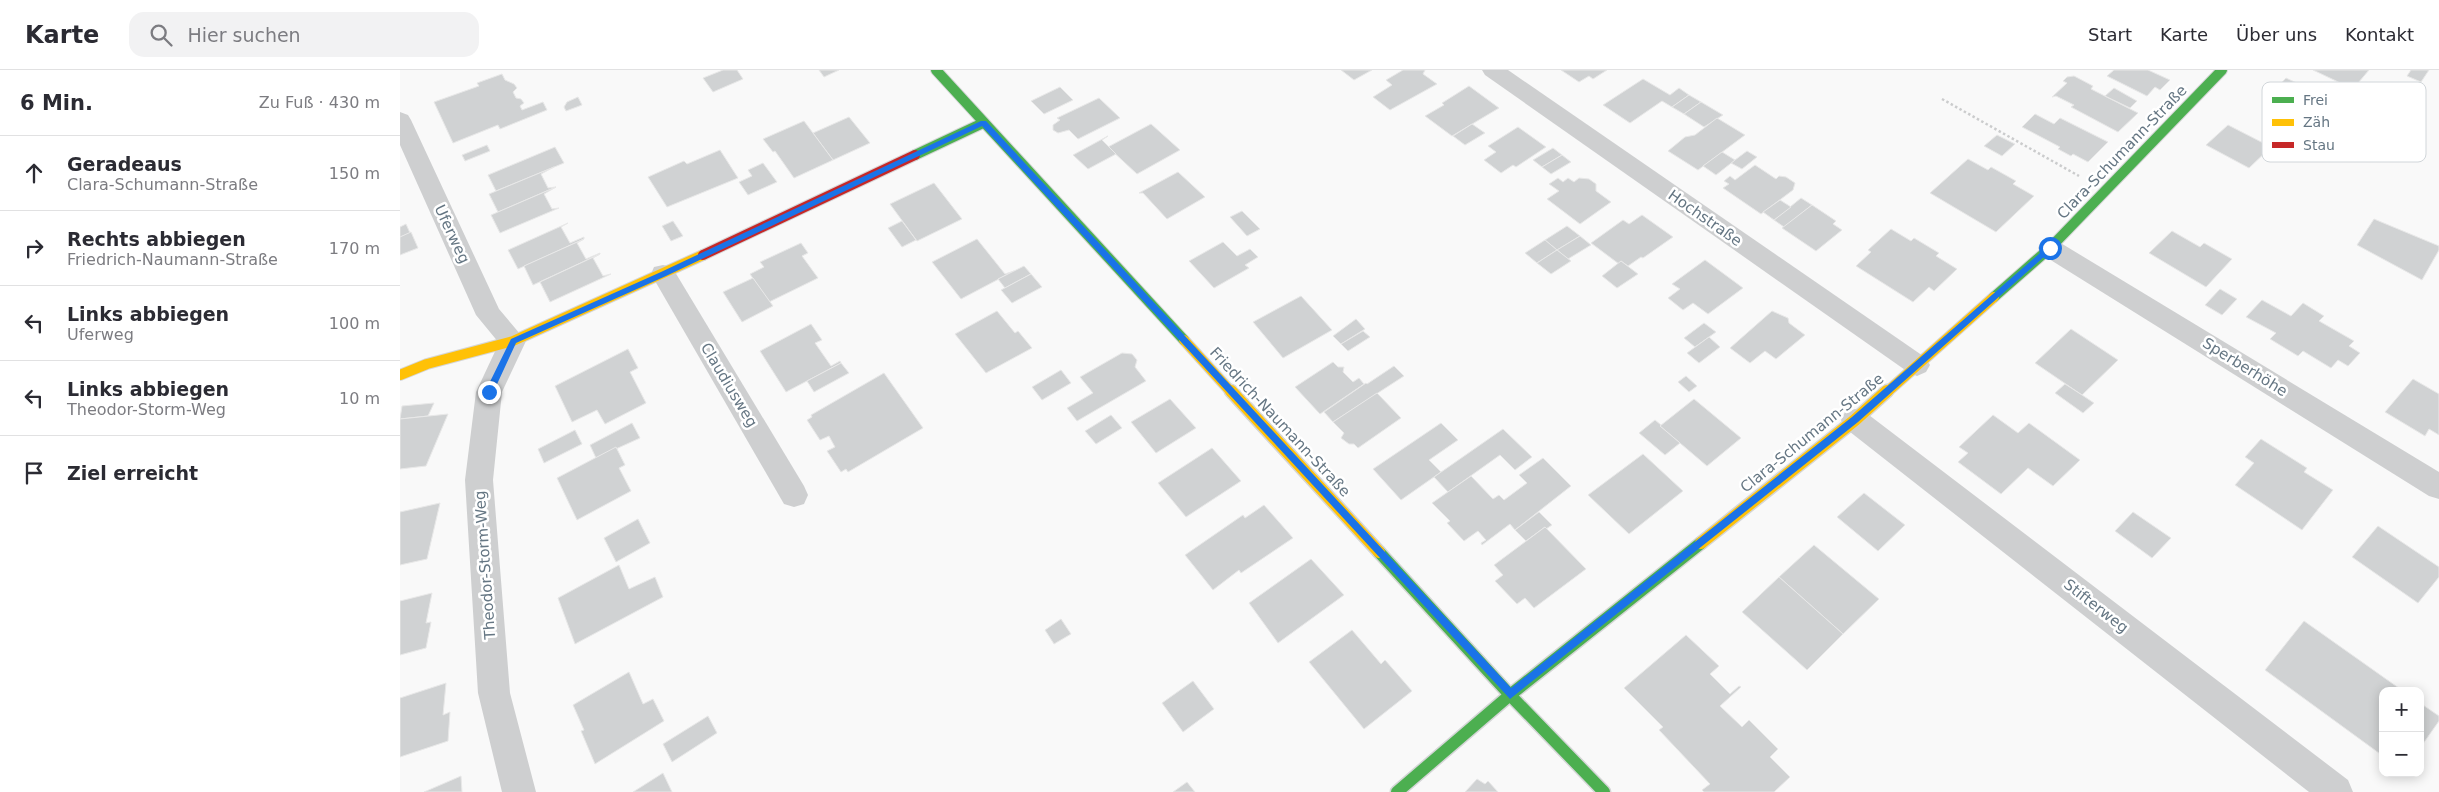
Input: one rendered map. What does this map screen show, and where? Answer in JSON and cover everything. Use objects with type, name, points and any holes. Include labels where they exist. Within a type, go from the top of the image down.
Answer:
[{"type":"street","name":"Friedrich-Naumann-Straße","points":[[936,70],[1510,695],[1604,792]]},
{"type":"street","name":"Hochstraße","points":[[1493,70],[1917,365]]},
{"type":"street","name":"Clara-Schumann-Straße","points":[[1397,792],[1510,695],[1855,420],[2050,248],[2222,70]]},
{"type":"street","name":"Uferweg","points":[[400,120],[489,315],[513,341]]},
{"type":"street","points":[[400,375],[427,364],[513,341],[664,274],[983,123]]},
{"type":"street","name":"Sperberhöhe","points":[[2050,248],[2439,487]]},
{"type":"street","name":"Claudiusweg","points":[[664,274],[794,495]]},
{"type":"street","name":"Theodor-Storm-Weg","points":[[513,341],[489,392],[479,480],[494,693],[519,792]]},
{"type":"street","name":"Stifterweg","points":[[1855,420],[2336,792]]},
{"type":"path","points":[[1942,99],[2106,190]]},
{"type":"building","points":[[723,70],[737,70],[743,79],[713,92],[703,78]]},
{"type":"building","points":[[819,70],[839,70],[824,77]]},
{"type":"building","points":[[1341,70],[1372,70],[1354,80]]},
{"type":"building","points":[[1403,70],[1425,70],[1423,74],[1437,84],[1390,110],[1373,97],[1392,85],[1386,80]]},
{"type":"building","points":[[1561,70],[1607,70],[1593,79],[1589,76],[1579,82]]},
{"type":"building","points":[[2114,70],[2148,70],[2170,80],[2160,90],[2155,87],[2147,96],[2107,76]]},
{"type":"building","points":[[2313,70],[2369,70],[2359,82],[2338,82]]},
{"type":"building","points":[[2411,70],[2429,70],[2421,82],[2407,76]]},
{"type":"building","points":[[502,74],[505,80],[514,84],[517,88],[513,92],[516,98],[521,99],[524,103],[520,106],[522,110],[543,102],[547,110],[500,129],[498,125],[453,143],[434,102],[479,86],[477,83]]},
{"type":"building","points":[[2074,76],[2093,86],[2091,89],[2138,113],[2118,132],[2071,107],[2074,105],[2056,96],[2052,97],[2067,83],[2063,81],[2067,77]]},
{"type":"building","points":[[2286,78],[2295,82],[2282,82]]},
{"type":"building","points":[[1643,79],[1670,95],[1679,88],[1689,95],[1672,107],[1662,101],[1630,123],[1603,105]]},
{"type":"building","points":[[1469,86],[1499,108],[1452,136],[1425,116],[1444,105],[1442,103]]},
{"type":"building","points":[[1060,87],[1073,100],[1044,114],[1031,101]]},
{"type":"building","points":[[2114,88],[2137,101],[2130,108],[2105,96]]},
{"type":"building","points":[[1689,95],[1701,102],[1684,114],[1672,107]]},
{"type":"building","points":[[578,97],[582,105],[566,111],[564,107],[567,102]]},
{"type":"building","points":[[1099,98],[1120,118],[1078,139],[1069,130],[1058,133],[1053,130],[1053,125],[1060,120],[1057,118]]},
{"type":"building","points":[[1701,102],[1723,115],[1704,127],[1684,114]]},
{"type":"building","points":[[2035,114],[2054,124],[2060,118],[2108,142],[2088,162],[2073,154],[2071,156],[2058,149],[2060,147],[2022,127]]},
{"type":"building","points":[[849,117],[870,143],[833,160],[813,133]]},
{"type":"building","points":[[1717,118],[1745,135],[1698,170],[1668,151],[1685,137],[1695,135]]},
{"type":"building","points":[[804,121],[833,160],[794,178],[775,151],[773,152],[763,139]]},
{"type":"building","points":[[1151,124],[1180,150],[1137,174],[1108,147]]},
{"type":"building","points":[[1472,124],[1485,133],[1465,145],[1453,136]]},
{"type":"building","points":[[2228,125],[2262,142],[2262,156],[2249,168],[2206,145]]},
{"type":"building","points":[[1518,127],[1546,147],[1516,167],[1513,165],[1501,173],[1484,160],[1496,152],[1488,146]]},
{"type":"building","points":[[1997,135],[2015,144],[2002,156],[1984,146]]},
{"type":"building","points":[[1108,136],[1102,140],[1116,154],[1088,169],[1073,155]]},
{"type":"building","points":[[487,145],[490,151],[465,161],[462,155]]},
{"type":"building","points":[[555,147],[564,163],[496,191],[488,175]]},
{"type":"building","points":[[1553,148],[1562,155],[1542,167],[1533,160]]},
{"type":"building","points":[[720,150],[738,178],[667,207],[648,177],[684,161],[687,164]]},
{"type":"building","points":[[1747,151],[1757,157],[1742,169],[1731,163]]},
{"type":"building","points":[[1722,152],[1735,160],[1716,175],[1703,166]]},
{"type":"building","points":[[1562,155],[1571,162],[1551,174],[1542,167]]},
{"type":"building","points":[[1968,159],[1988,170],[1991,167],[2016,181],[2013,184],[2034,196],[1996,232],[1930,193]]},
{"type":"building","points":[[763,163],[777,182],[748,195],[739,182],[752,176],[748,170]]},
{"type":"building","points":[[1755,165],[1776,179],[1779,176],[1786,177],[1795,183],[1793,190],[1761,214],[1723,188],[1729,184],[1724,181],[1730,176],[1735,180]]},
{"type":"building","points":[[554,167],[541,174],[548,188],[556,187],[498,212],[489,194]]},
{"type":"building","points":[[1178,172],[1205,197],[1167,219],[1143,193],[1139,193]]},
{"type":"building","points":[[1558,178],[1563,182],[1568,178],[1574,182],[1579,178],[1589,179],[1596,184],[1596,191],[1611,202],[1580,224],[1547,199],[1559,191],[1549,184]]},
{"type":"building","points":[[934,183],[962,219],[917,241],[890,204]]},
{"type":"building","points":[[556,187],[544,194],[552,209],[559,208],[500,233],[491,215]]},
{"type":"building","points":[[1801,198],[1812,205],[1784,227],[1774,220]]},
{"type":"building","points":[[1780,200],[1791,207],[1774,220],[1763,212]]},
{"type":"building","points":[[1812,205],[1836,221],[1833,224],[1842,230],[1816,251],[1782,228]]},
{"type":"building","points":[[1242,211],[1260,229],[1247,236],[1230,217]]},
{"type":"building","points":[[1642,215],[1673,237],[1643,258],[1641,257],[1628,266],[1621,261],[1619,264],[1591,243],[1623,220],[1629,224]]},
{"type":"building","points":[[2374,219],[2439,246],[2439,250],[2422,280],[2357,245]]},
{"type":"building","points":[[673,221],[683,236],[671,241],[662,226]]},
{"type":"building","points":[[902,221],[916,240],[902,247],[888,228]]},
{"type":"building","points":[[568,223],[561,227],[570,243],[584,237],[584,239],[518,269],[508,250]]},
{"type":"building","points":[[406,224],[410,233],[400,237],[400,227]]},
{"type":"building","points":[[1567,226],[1580,236],[1557,250],[1545,240]]},
{"type":"building","points":[[1891,229],[1911,241],[1914,238],[1939,253],[1936,256],[1957,269],[1934,291],[1929,287],[1913,302],[1856,266],[1871,252],[1868,250]]},
{"type":"building","points":[[2172,231],[2200,247],[2204,243],[2232,259],[2206,287],[2149,253]]},
{"type":"building","points":[[411,232],[418,248],[400,255],[400,237]]},
{"type":"building","points":[[1580,236],[1591,245],[1568,259],[1557,250]]},
{"type":"building","points":[[584,239],[577,243],[586,259],[600,254],[533,285],[524,266]]},
{"type":"building","points":[[977,239],[1005,274],[1014,271],[961,299],[932,262]]},
{"type":"building","points":[[1545,240],[1557,250],[1537,263],[1525,253]]},
{"type":"building","points":[[1223,242],[1237,256],[1250,249],[1258,257],[1245,265],[1249,268],[1214,288],[1189,261]]},
{"type":"building","points":[[801,243],[808,253],[802,256],[818,278],[769,302],[750,274],[764,267],[760,262]]},
{"type":"building","points":[[1557,250],[1571,261],[1551,274],[1537,263]]},
{"type":"building","points":[[600,254],[593,258],[603,276],[611,274],[550,302],[540,282]]},
{"type":"building","points":[[1705,260],[1743,288],[1708,314],[1693,303],[1683,310],[1668,298],[1680,289],[1672,284]]},
{"type":"building","points":[[1621,261],[1638,274],[1617,288],[1602,276]]},
{"type":"building","points":[[1024,266],[1031,274],[1005,288],[998,279]]},
{"type":"building","points":[[1031,274],[1042,287],[1012,303],[1001,290]]},
{"type":"building","points":[[753,278],[773,306],[742,322],[723,292]]},
{"type":"building","points":[[2220,289],[2237,299],[2222,315],[2205,305]]},
{"type":"building","points":[[1301,296],[1332,330],[1283,358],[1253,322]]},
{"type":"building","points":[[2262,300],[2291,316],[2303,303],[2324,316],[2319,321],[2354,341],[2349,346],[2360,353],[2348,366],[2338,360],[2331,368],[2303,351],[2298,356],[2270,339],[2276,333],[2246,317]]},
{"type":"building","points":[[997,311],[1015,333],[1018,331],[1032,348],[986,373],[955,334]]},
{"type":"building","points":[[1772,311],[1788,318],[1789,323],[1805,335],[1776,359],[1765,351],[1750,363],[1730,348]]},
{"type":"building","points":[[1356,319],[1365,329],[1341,344],[1333,336]]},
{"type":"building","points":[[1704,323],[1716,332],[1695,347],[1684,338]]},
{"type":"building","points":[[811,324],[822,340],[815,343],[831,366],[840,361],[841,363],[786,392],[760,351]]},
{"type":"building","points":[[2071,329],[2118,360],[2082,395],[2035,363]]},
{"type":"building","points":[[1363,331],[1370,337],[1348,351],[1341,344]]},
{"type":"building","points":[[1709,337],[1720,347],[1699,363],[1687,353]]},
{"type":"building","points":[[628,349],[638,368],[630,372],[646,403],[605,424],[597,410],[572,422],[555,386]]},
{"type":"building","points":[[1122,353],[1132,354],[1137,360],[1135,367],[1146,381],[1077,421],[1067,408],[1093,393],[1080,377]]},
{"type":"building","points":[[1333,362],[1338,367],[1344,367],[1343,372],[1353,382],[1359,378],[1364,384],[1320,414],[1295,387]]},
{"type":"building","points":[[841,363],[849,373],[814,392],[807,381]]},
{"type":"building","points":[[1394,366],[1404,376],[1333,422],[1324,412],[1366,383]]},
{"type":"building","points":[[1061,370],[1071,383],[1042,400],[1032,387]]},
{"type":"building","points":[[884,373],[923,428],[848,472],[846,469],[841,472],[827,451],[835,447],[829,436],[820,440],[807,420],[812,417],[811,415]]},
{"type":"building","points":[[1686,376],[1697,386],[1689,392],[1678,382]]},
{"type":"building","points":[[2413,379],[2439,394],[2439,435],[2429,429],[2425,436],[2385,412]]},
{"type":"building","points":[[2065,384],[2094,403],[2083,413],[2055,393]]},
{"type":"building","points":[[1377,393],[1401,418],[1358,448],[1341,438],[1344,433],[1333,422]]},
{"type":"building","points":[[1170,399],[1196,428],[1156,453],[1131,422]]},
{"type":"building","points":[[1694,399],[1741,438],[1707,466],[1660,426]]},
{"type":"building","points":[[434,403],[428,416],[400,419],[402,406]]},
{"type":"building","points":[[448,414],[426,466],[400,469],[400,419]]},
{"type":"building","points":[[1111,415],[1122,428],[1096,444],[1085,431]]},
{"type":"building","points":[[1993,415],[2018,433],[2029,423],[2080,460],[2053,486],[2028,468],[2001,494],[1958,462],[1968,453],[1959,447]]},
{"type":"building","points":[[1655,420],[1680,443],[1665,455],[1639,433]]},
{"type":"building","points":[[632,423],[640,438],[596,458],[590,445]]},
{"type":"building","points":[[1441,423],[1458,440],[1429,460],[1441,472],[1401,500],[1373,469]]},
{"type":"building","points":[[1503,429],[1532,457],[1515,470],[1500,455],[1448,492],[1434,477]]},
{"type":"building","points":[[575,430],[582,444],[544,463],[538,449]]},
{"type":"building","points":[[2261,439],[2307,468],[2304,472],[2333,490],[2302,530],[2235,485],[2254,463],[2245,457]]},
{"type":"building","points":[[616,447],[625,465],[619,468],[631,491],[577,520],[557,478]]},
{"type":"building","points":[[1212,448],[1241,481],[1186,517],[1158,483]]},
{"type":"building","points":[[1643,454],[1683,491],[1629,534],[1588,495]]},
{"type":"building","points":[[1543,458],[1571,486],[1515,530],[1510,524],[1482,545],[1481,543],[1486,540],[1478,531],[1464,541],[1447,523],[1450,521],[1432,503],[1471,476],[1493,499],[1499,495],[1504,500],[1527,483],[1519,475]]},
{"type":"building","points":[[1864,493],[1905,525],[1878,551],[1837,517]]},
{"type":"building","points":[[440,503],[427,559],[400,565],[400,512]]},
{"type":"building","points":[[1264,505],[1293,538],[1241,573],[1239,570],[1213,590],[1185,555],[1243,515],[1245,518]]},
{"type":"building","points":[[1539,512],[1552,525],[1546,529],[1545,527],[1526,541],[1515,530]]},
{"type":"building","points":[[2133,512],[2171,538],[2152,558],[2115,531]]},
{"type":"building","points":[[638,519],[650,543],[616,562],[604,538]]},
{"type":"building","points":[[2378,526],[2439,567],[2439,577],[2418,603],[2352,557]]},
{"type":"building","points":[[1545,527],[1586,569],[1534,608],[1525,598],[1517,604],[1495,581],[1503,575],[1494,565]]},
{"type":"building","points":[[1814,545],[1879,599],[1843,634],[1779,577]]},
{"type":"building","points":[[1311,559],[1344,595],[1278,643],[1249,603]]},
{"type":"building","points":[[619,565],[629,589],[655,577],[663,597],[575,644],[558,598]]},
{"type":"building","points":[[1779,577],[1843,634],[1807,670],[1742,612]]},
{"type":"building","points":[[432,593],[426,623],[431,622],[426,648],[400,655],[400,601]]},
{"type":"building","points":[[1061,619],[1071,634],[1054,644],[1045,630]]},
{"type":"building","points":[[2304,621],[2397,687],[2379,687],[2379,753],[2265,670]]},
{"type":"building","points":[[1352,630],[1381,664],[1385,660],[1412,691],[1364,729],[1309,662]]},
{"type":"building","points":[[1686,635],[1719,666],[1710,674],[1730,694],[1739,686],[1741,687],[1720,706],[1742,727],[1749,720],[1778,749],[1770,757],[1790,777],[1774,792],[1704,792],[1702,790],[1710,784],[1659,730],[1663,727],[1624,688]]},
{"type":"building","points":[[629,672],[643,704],[653,699],[664,721],[595,764],[581,731],[584,730],[573,705]]},
{"type":"building","points":[[1193,681],[1214,709],[1183,732],[1162,703]]},
{"type":"building","points":[[446,683],[443,715],[450,712],[448,741],[400,757],[400,698]]},
{"type":"building","points":[[2424,706],[2439,716],[2439,721],[2424,742]]},
{"type":"building","points":[[708,716],[717,733],[672,762],[663,744]]},
{"type":"building","points":[[663,773],[672,792],[633,792]]},
{"type":"building","points":[[461,776],[462,792],[424,792]]},
{"type":"building","points":[[1477,779],[1485,784],[1488,781],[1498,792],[1465,792]]},
{"type":"building","points":[[1187,782],[1195,792],[1173,792]]},
{"type":"traffic: fast","points":[[936,70],[1184,340]]},
{"type":"traffic: fast","points":[[1994,297],[2050,248],[2222,70]]},
{"type":"traffic: fast","points":[[915,155],[983,123]]},
{"type":"traffic: fast","points":[[1397,792],[1510,695],[1701,543]]},
{"type":"traffic: fast","points":[[1379,552],[1510,695],[1604,792]]},
{"type":"traffic: slow","points":[[400,375],[427,364],[513,341],[703,255]]},
{"type":"traffic: slow","points":[[1701,543],[1855,420],[1994,297]]},
{"type":"traffic: slow","points":[[1184,340],[1379,552]]},
{"type":"traffic: jam","points":[[703,255],[915,155]]},
{"type":"route","points":[[489,392],[513,341],[664,274],[983,123],[1510,695],[1855,420],[2050,248]]}]
